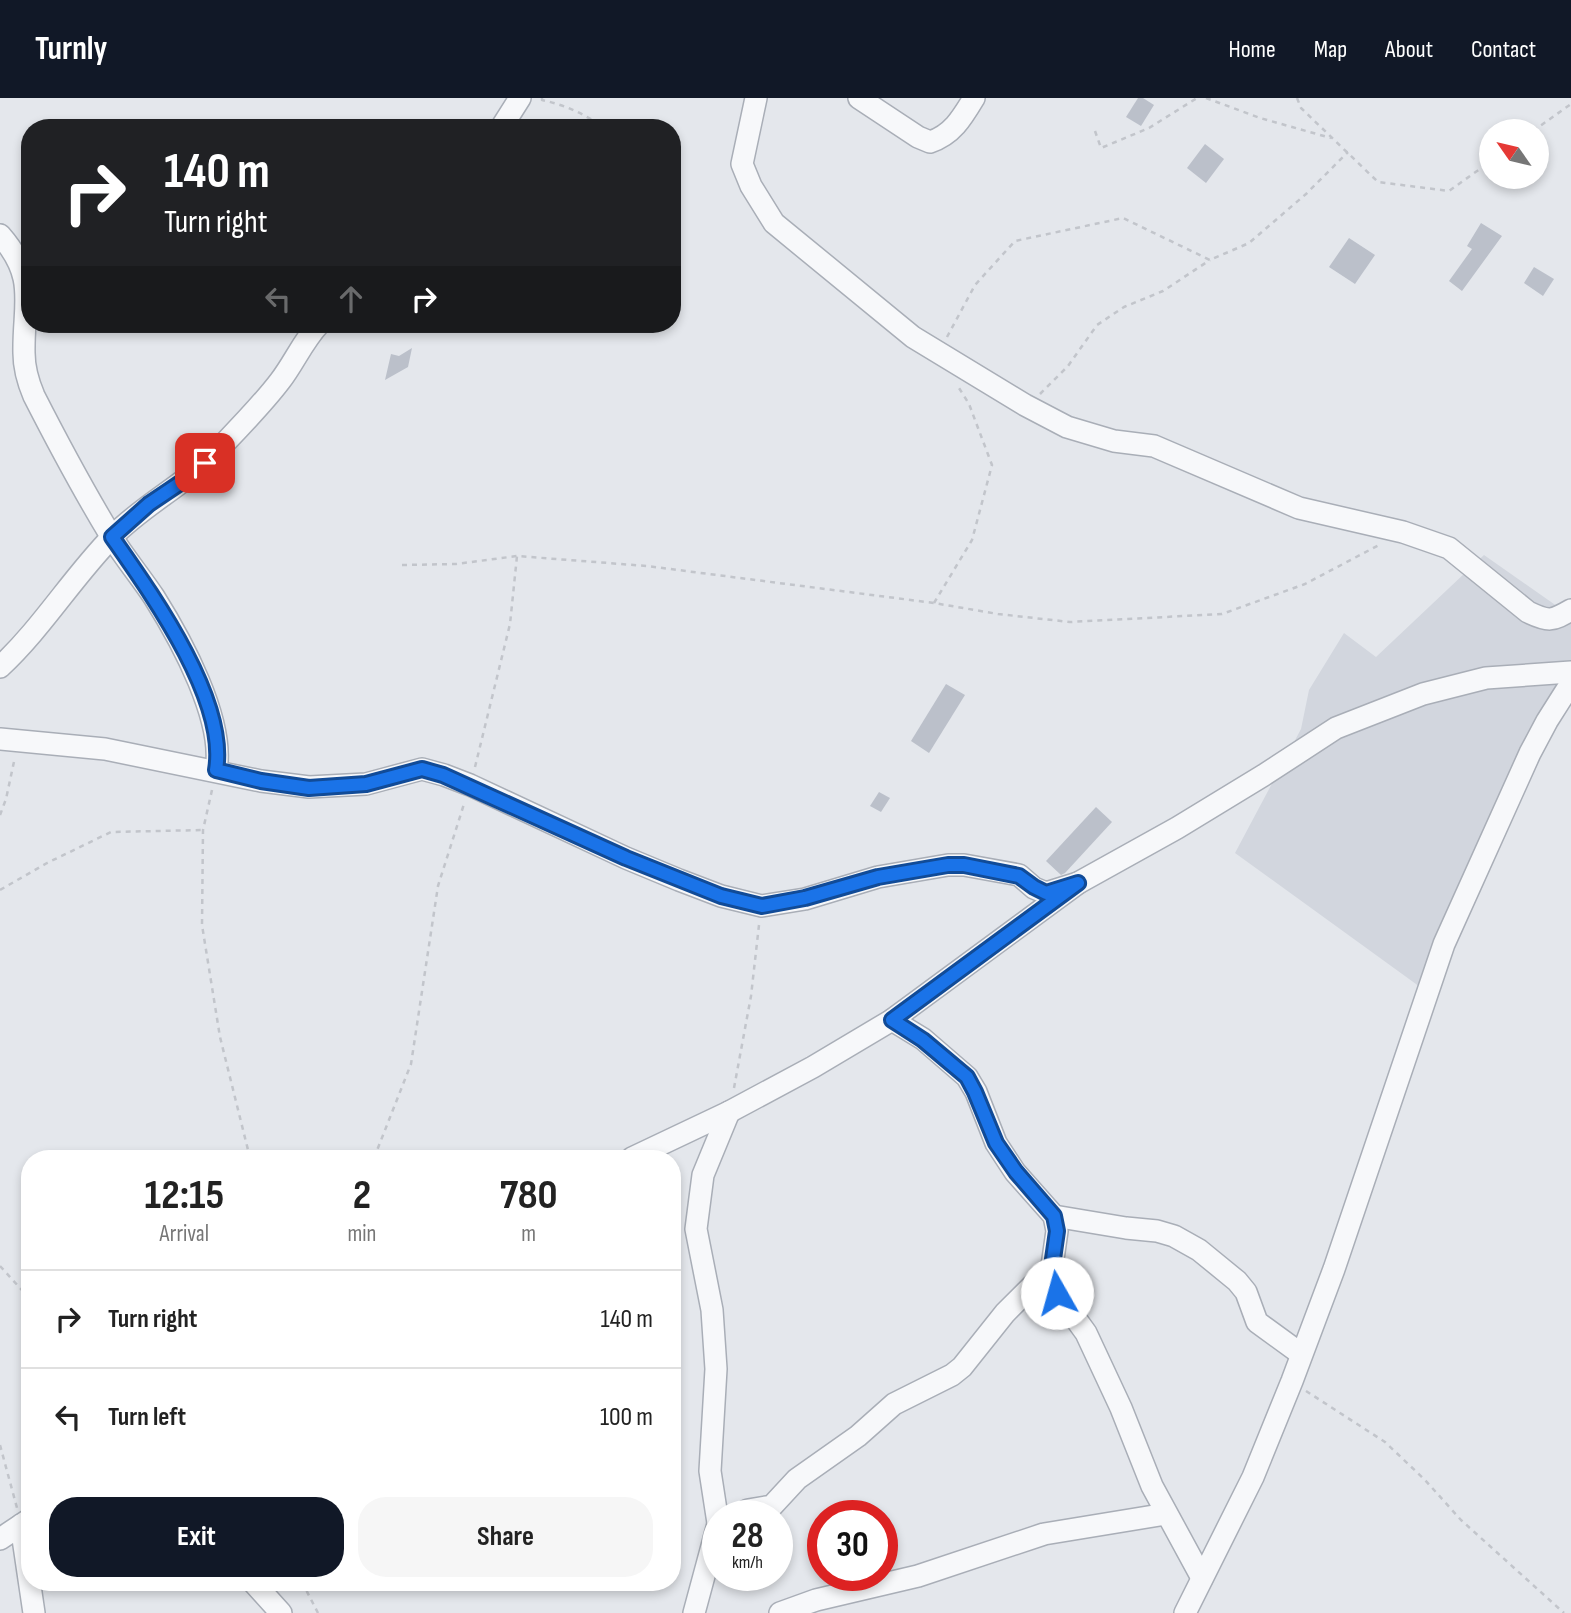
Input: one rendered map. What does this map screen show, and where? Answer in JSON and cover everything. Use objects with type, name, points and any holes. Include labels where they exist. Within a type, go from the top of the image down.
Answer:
[{"type":"street","points":[[507,119],[520,98]]},
{"type":"street","points":[[756,98],[742,163],[751,186],[774,223],[913,337],[938,353],[1025,405],[1068,427],[1092,436],[1154,446],[1299,508],[1403,531],[1450,548],[1528,612],[1540,617],[1553,620],[1571,610]]},
{"type":"street","points":[[859,98],[930,142],[945,137],[960,122],[974,98]]},
{"type":"street","points":[[0,235],[12,249],[21,274]]},
{"type":"street","points":[[25,333],[24,354],[30,387],[112,537],[155,599],[199,684],[214,725],[218,747],[216,770]]},
{"type":"street","points":[[0,667],[41,624],[71,583],[112,537],[149,504],[195,473],[215,453],[278,384],[311,333]]},
{"type":"street","points":[[649,1150],[729,1112],[892,1020],[1078,883],[1177,828],[1336,728],[1423,694],[1486,678],[1571,672]]},
{"type":"street","points":[[1185,1613],[1253,1477],[1292,1381],[1334,1269],[1444,944],[1530,753],[1571,683]]},
{"type":"street","points":[[9,740],[105,749],[261,781],[309,788],[366,784],[422,769],[470,785],[626,858],[721,896],[762,906],[805,898],[878,877],[948,865],[964,865],[1019,876],[1046,893],[1078,883]]},
{"type":"street","points":[[892,1020],[923,1040],[967,1077],[996,1143],[1016,1172],[1054,1216],[1057,1231],[1052,1266],[1057,1293],[1091,1343],[1152,1486],[1202,1578]]},
{"type":"street","points":[[714,1500],[710,1471],[716,1369],[713,1322],[696,1229],[703,1175],[729,1112]]},
{"type":"street","points":[[1054,1216],[1157,1231],[1174,1236],[1199,1250],[1237,1281],[1245,1292],[1257,1322],[1301,1354]]},
{"type":"street","points":[[778,1500],[797,1479],[850,1442],[894,1404],[953,1375],[1005,1313],[1052,1266]]},
{"type":"street","points":[[780,1613],[816,1600],[918,1577],[1044,1534],[1167,1514]]},
{"type":"street","points":[[0,1539],[21,1525]]},
{"type":"street","points":[[694,1613],[702,1583]]},
{"type":"street","points":[[30,1591],[34,1613]]},
{"type":"street","points":[[261,1591],[281,1613]]},
{"type":"path","points":[[542,98],[592,119]]},
{"type":"path","points":[[1095,131],[1101,148],[1149,128],[1197,98]]},
{"type":"path","points":[[1206,98],[1260,118],[1334,139]]},
{"type":"path","points":[[1297,98],[1301,107],[1378,182],[1450,191],[1479,170]]},
{"type":"path","points":[[1549,120],[1571,104]]},
{"type":"path","points":[[1025,405],[1043,392],[1068,366],[1097,325],[1124,307],[1163,291],[1210,260],[1249,243],[1306,194],[1348,152]]},
{"type":"path","points":[[938,353],[975,285],[1015,241],[1123,218],[1210,260]]},
{"type":"path","points":[[934,603],[972,540],[992,465],[969,404],[957,384]]},
{"type":"path","points":[[402,565],[456,564],[517,556],[647,566],[1070,622],[1222,614],[1305,584],[1403,531]]},
{"type":"path","points":[[377,1150],[411,1063],[438,886],[470,785],[510,624],[517,556]]},
{"type":"path","points":[[0,815],[6,799],[9,740]]},
{"type":"path","points":[[216,770],[204,830],[202,925],[220,1037],[248,1150]]},
{"type":"path","points":[[0,890],[47,863],[111,832],[204,830]]},
{"type":"path","points":[[729,1112],[751,996],[762,906]]},
{"type":"path","points":[[0,1266],[21,1289]]},
{"type":"path","points":[[1292,1381],[1385,1442],[1425,1480],[1461,1520],[1564,1613]]},
{"type":"path","points":[[0,1445],[21,1507]]},
{"type":"path","points":[[307,1591],[318,1613]]},
{"type":"shaded area","points":[[1484,555],[1571,616],[1571,683],[1427,992],[1235,853],[1301,729],[1309,690],[1344,633],[1376,657]]},
{"type":"building","points":[[1138,98],[1154,105],[1141,126],[1126,117]]},
{"type":"building","points":[[1205,144],[1224,159],[1206,183],[1187,168]]},
{"type":"building","points":[[1481,223],[1502,236],[1462,291],[1449,281],[1472,249],[1467,246]]},
{"type":"building","points":[[1349,238],[1375,255],[1355,284],[1329,267]]},
{"type":"building","points":[[1534,267],[1554,279],[1543,296],[1524,283]]},
{"type":"building","points":[[412,348],[408,367],[385,380],[391,354],[399,356]]},
{"type":"building","points":[[946,684],[965,695],[929,753],[911,741]]},
{"type":"building","points":[[879,792],[890,798],[881,812],[870,806]]},
{"type":"building","points":[[1096,807],[1112,822],[1061,875],[1046,861]]},
{"type":"route","points":[[205,463],[195,473],[149,504],[112,537],[155,599],[199,684],[214,725],[218,747],[216,770],[261,781],[309,788],[366,784],[422,769],[470,785],[626,858],[721,896],[762,906],[805,898],[878,877],[948,865],[964,865],[1019,876],[1046,893],[1078,883],[892,1020],[923,1040],[967,1077],[996,1143],[1016,1172],[1054,1216],[1057,1231],[1052,1266],[1057,1293]]}]
